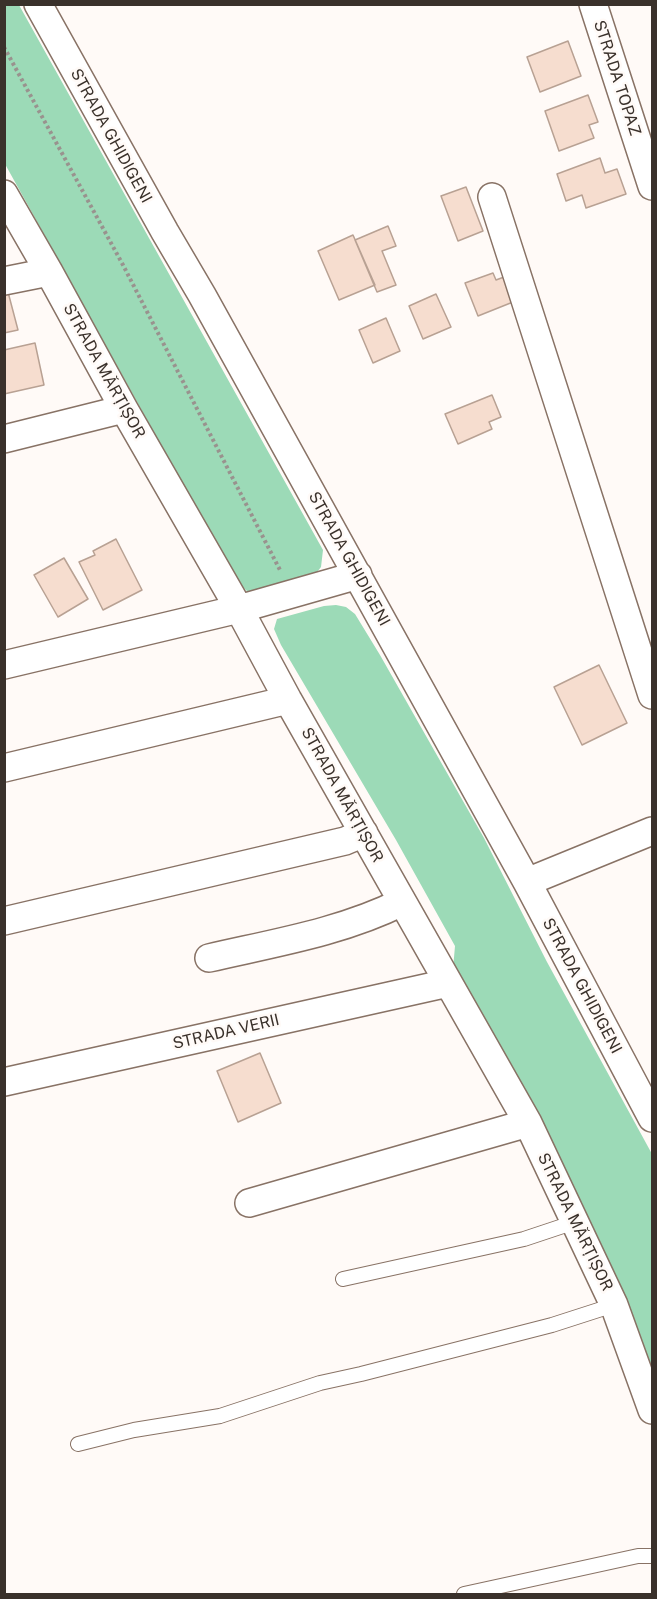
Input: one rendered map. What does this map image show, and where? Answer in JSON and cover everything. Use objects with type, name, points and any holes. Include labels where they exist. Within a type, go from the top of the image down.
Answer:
[{"type":"street","name":"STRADA GHIDIGENI","points":[[38,4],[358,575],[527,882],[652,1118]]},
{"type":"street","name":"STRADA TOPAZ","points":[[593,4],[652,186]]},
{"type":"street","name":"STRADA MĂRȚIȘOR","points":[[4,194],[528,1124],[614,1305],[652,1410]]},
{"type":"street","points":[[492,197],[652,694]]},
{"type":"street","points":[[4,281],[49,272]]},
{"type":"street","points":[[4,439],[124,409]]},
{"type":"street","points":[[4,665],[239,609],[358,575]]},
{"type":"street","points":[[4,768],[288,700]]},
{"type":"street","points":[[527,882],[652,831]]},
{"type":"street","points":[[4,921],[345,841],[364,833]]},
{"type":"street","points":[[209,958],[325,931],[381,912],[402,902]]},
{"type":"street","name":"STRADA VERII","points":[[4,1082],[448,983]]},
{"type":"street","points":[[249,1203],[528,1124]]},
{"type":"lane","points":[[343,1280],[524,1239],[575,1222]]},
{"type":"lane","points":[[78,1444],[134,1430],[220,1416],[320,1383],[552,1325],[614,1305]]},
{"type":"lane","points":[[464,1594],[638,1556],[652,1556]]},
{"type":"path","points":[[4,47],[123,265],[292,594]]},
{"type":"green space","points":[[4,5],[19,5],[323,550],[321,567],[314,576],[260,591],[247,591],[237,582],[5,164]]},
{"type":"green space","points":[[336,605],[346,607],[355,614],[380,655],[484,838],[547,962],[652,1154],[652,1383],[453,969],[455,946],[396,840],[281,645],[274,629],[277,619]]},
{"type":"building","points":[[568,41],[581,76],[540,92],[527,57]]},
{"type":"building","points":[[588,95],[598,122],[589,125],[594,138],[559,151],[545,111]]},
{"type":"building","points":[[600,158],[605,173],[617,169],[626,194],[586,208],[582,195],[566,201],[557,174]]},
{"type":"building","points":[[466,187],[483,231],[458,241],[441,196]]},
{"type":"building","points":[[388,226],[396,246],[382,251],[396,285],[377,292],[355,240]]},
{"type":"building","points":[[353,235],[375,285],[339,300],[318,251]]},
{"type":"building","points":[[493,273],[496,280],[504,277],[513,302],[478,316],[465,283]]},
{"type":"building","points":[[8,292],[18,330],[4,333],[4,293]]},
{"type":"building","points":[[436,294],[451,327],[423,339],[409,306]]},
{"type":"building","points":[[386,318],[400,351],[373,363],[359,330]]},
{"type":"building","points":[[35,343],[44,385],[4,394],[4,350]]},
{"type":"building","points":[[492,395],[501,417],[489,422],[492,429],[458,444],[445,414]]},
{"type":"building","points":[[116,539],[142,590],[103,610],[79,562],[95,555],[93,551]]},
{"type":"building","points":[[64,558],[88,599],[58,617],[34,575]]},
{"type":"building","points":[[599,665],[627,723],[582,745],[554,687]]},
{"type":"building","points":[[260,1053],[281,1103],[238,1122],[217,1071]]}]
